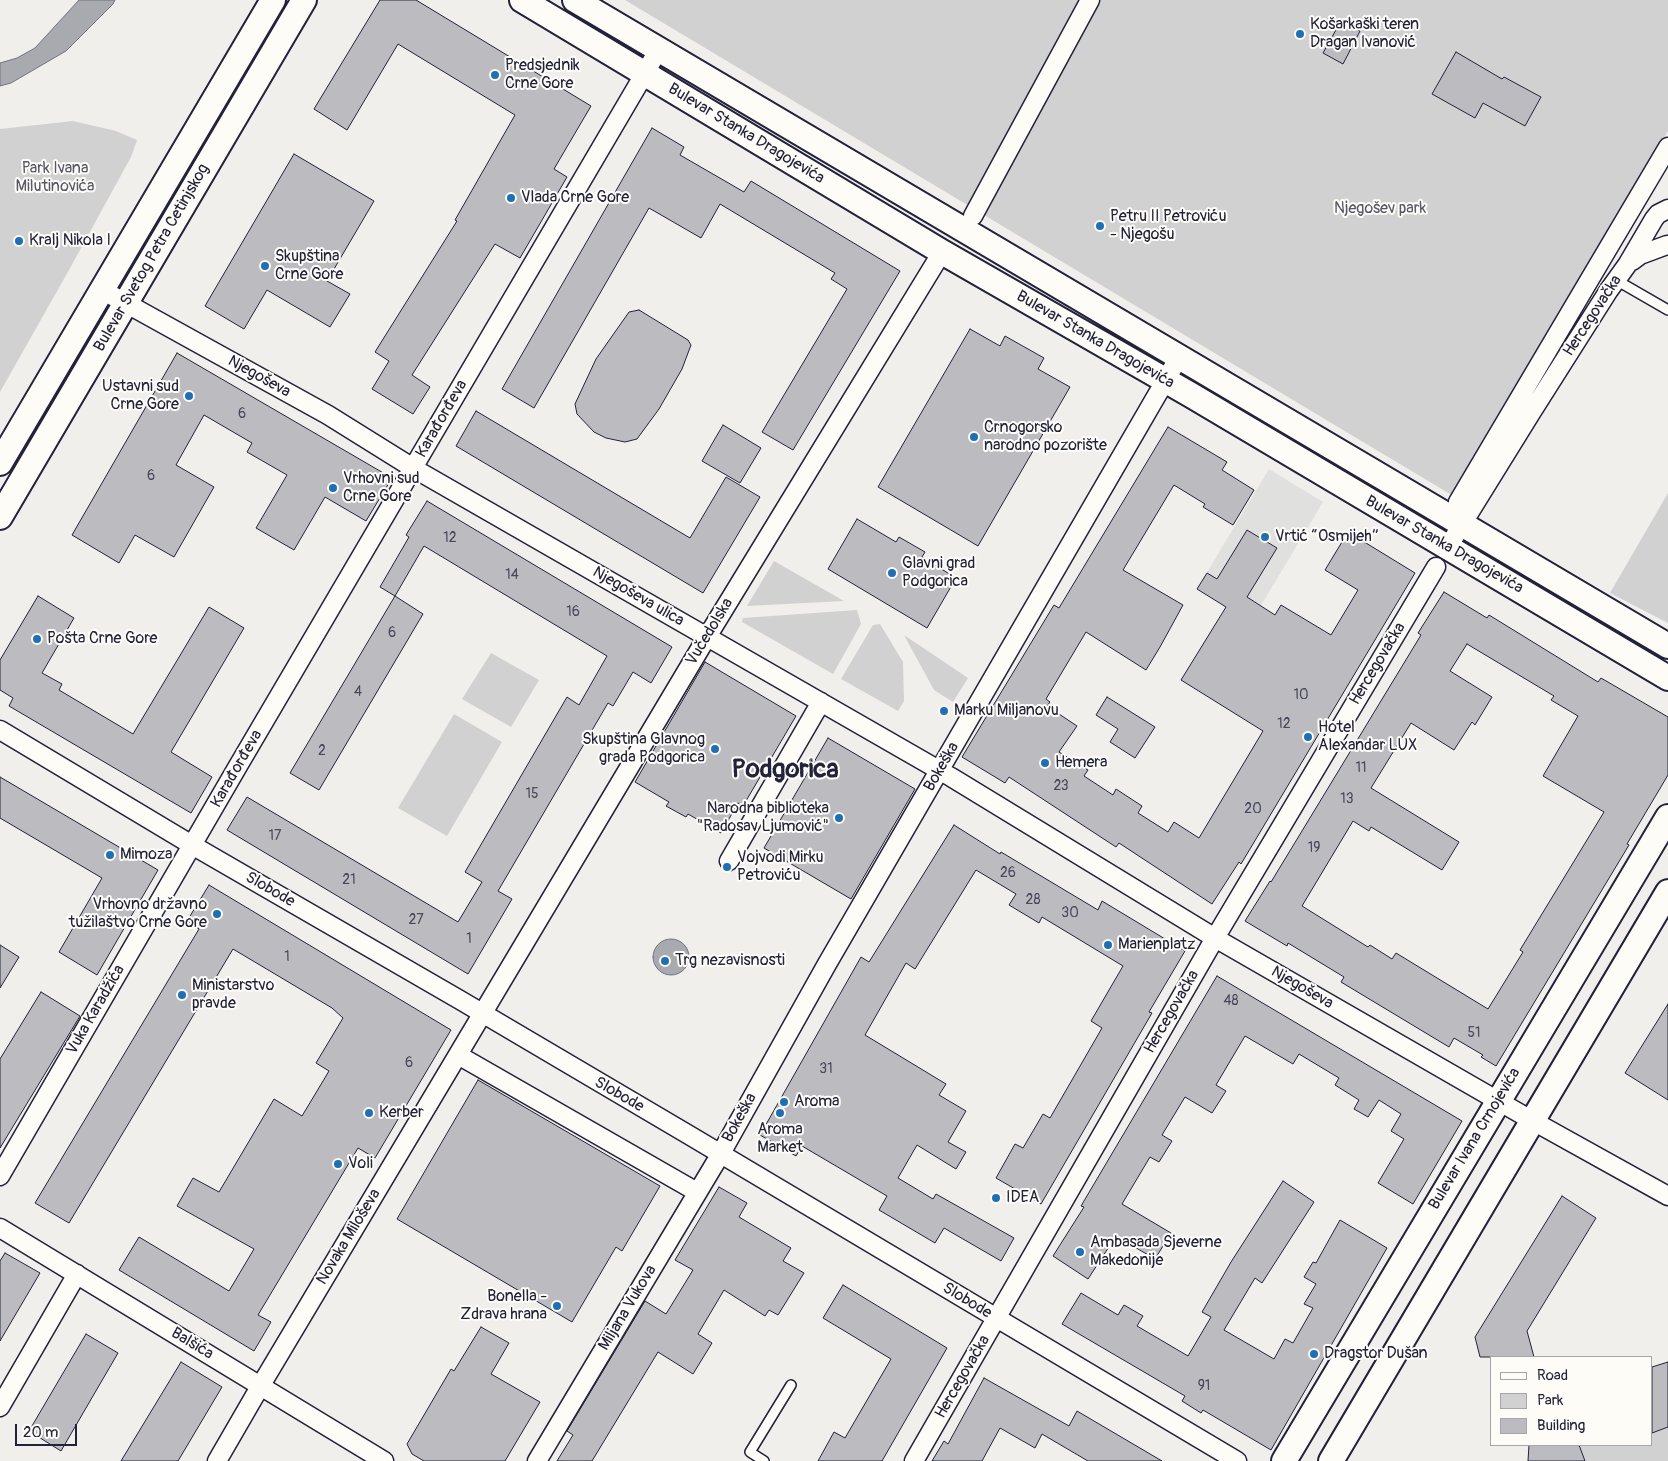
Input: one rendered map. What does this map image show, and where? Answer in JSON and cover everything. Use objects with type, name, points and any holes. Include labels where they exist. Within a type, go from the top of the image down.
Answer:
[{"type":"street","name":"Bulevar Svetog Petra Cetinjskog","points":[[0,463],[273,0]]},
{"type":"street","name":"Bulevar Svetog Petra Cetinjskog","points":[[0,517],[304,0]]},
{"type":"street","name":"Bulevar Stanka Dragojevića","points":[[522,0],[942,252],[1166,381],[1668,678]]},
{"type":"street","name":"Bulevar Stanka Dragojevića","points":[[575,0],[1179,357],[1460,513],[1668,646]]},
{"type":"street","points":[[973,216],[1090,0]]},
{"type":"street","name":"Karađorđeva","points":[[192,845],[659,49]]},
{"type":"street","points":[[1460,513],[1668,147]]},
{"type":"street","name":"Hercegovačka","points":[[1448,547],[1460,513],[1536,404],[1658,214],[1668,209]]},
{"type":"street","name":"Hercegovačka","points":[[1652,224],[1654,236],[1668,245]]},
{"type":"street","name":"Hercegovačka","points":[[1627,265],[1640,254],[1668,245]]},
{"type":"street","name":"Vučedolska","points":[[482,1014],[707,637],[942,252]]},
{"type":"street","name":"Njegoševa","points":[[102,290],[328,415],[413,468]]},
{"type":"street","name":"Bokeška","points":[[720,1155],[827,964],[1179,357]]},
{"type":"street","name":"Njegoševa ulica","points":[[413,468],[940,771]]},
{"type":"street","name":"Hercegovačka","points":[[914,1461],[1215,938],[1436,567]]},
{"type":"street","points":[[729,861],[821,702]]},
{"type":"street","name":"Slobode","points":[[0,730],[1237,1461]]},
{"type":"street","name":"Njegoševa","points":[[940,771],[1215,938],[1533,1121],[1668,1196]]},
{"type":"street","name":"Bulevar Ivana Crnojevića","points":[[1284,1461],[1668,818]]},
{"type":"street","name":"Vuka Karadžića","points":[[0,1176],[192,845]]},
{"type":"street","points":[[1331,1461],[1668,892]]},
{"type":"street","name":"Novaka Miloševa","points":[[217,1461],[482,1014]]},
{"type":"street","points":[[458,1054],[697,1192]]},
{"type":"street","name":"Miljana Vukova","points":[[537,1461],[720,1155]]},
{"type":"street","name":"Balšića","points":[[0,1228],[384,1461]]},
{"type":"street","points":[[0,1407],[77,1274]]},
{"type":"lane","points":[[1616,280],[1668,310]]},
{"type":"lane","points":[[764,1461],[750,1452],[791,1385]]},
{"type":"shaded area","points":[[79,0],[115,0],[66,51],[11,83],[0,86],[0,63],[17,58],[35,48]]},
{"type":"shaded area","name":"Vrtić “Osmijeh”","points":[[1269,469],[1323,502],[1251,622],[1197,589]]},
{"type":"shaded area","points":[[671,939],[684,944],[689,957],[684,970],[671,975],[658,970],[653,957],[658,944]]},
{"type":"green space","name":"Njegošev park","points":[[625,0],[1668,0],[1668,131],[1455,497]]},
{"type":"green space","name":"Park Ivana Milutinovića","points":[[73,121],[116,131],[137,140],[131,157],[0,392],[0,129]]},
{"type":"green space","points":[[1668,493],[1668,623],[1610,593]]},
{"type":"green space","points":[[774,561],[844,601],[747,606]]},
{"type":"green space","points":[[857,610],[861,624],[833,674],[742,622],[743,618]]},
{"type":"green space","points":[[880,624],[903,662],[904,701],[898,711],[841,679],[873,625]]},
{"type":"green space","points":[[904,635],[968,678],[953,702],[934,690]]},
{"type":"green space","points":[[491,653],[539,680],[511,727],[462,699]]},
{"type":"green space","points":[[454,714],[502,742],[447,836],[398,808]]},
{"type":"green space","points":[[1668,1362],[1668,1461],[1528,1461],[1529,1446],[1653,1446],[1653,1367]]},
{"type":"building","points":[[380,0],[416,0],[591,106],[554,169],[567,177],[520,258],[495,244],[412,375],[430,387],[413,414],[372,389],[389,361],[375,352],[457,221],[455,220],[515,115],[398,44],[347,130],[314,109]]},
{"type":"building","points":[[1341,21],[1360,31],[1343,64],[1323,53]]},
{"type":"building","points":[[1456,52],[1502,79],[1504,77],[1541,97],[1525,126],[1483,103],[1475,118],[1432,94]]},
{"type":"building","points":[[652,128],[684,147],[680,155],[744,192],[751,181],[900,271],[793,450],[762,432],[847,289],[831,279],[835,273],[720,204],[701,238],[649,208],[534,408],[502,389]]},
{"type":"building","points":[[294,154],[374,201],[327,281],[350,294],[330,327],[267,290],[244,329],[205,306]]},
{"type":"building","points":[[639,310],[688,340],[691,345],[682,369],[659,409],[637,439],[625,442],[606,438],[594,432],[577,414],[575,404],[596,359],[629,312]]},
{"type":"building","name":"Crnogorsko narodno pozorište","points":[[970,329],[1000,346],[1005,336],[1044,358],[1038,369],[1070,387],[978,546],[878,487]]},
{"type":"building","points":[[177,353],[392,478],[366,521],[325,497],[294,550],[256,528],[287,475],[247,452],[252,443],[204,415],[176,465],[214,487],[174,557],[135,535],[119,563],[72,535]]},
{"type":"building","points":[[476,411],[690,538],[726,477],[760,497],[703,593],[456,446]]},
{"type":"building","points":[[723,425],[761,448],[740,483],[702,461]]},
{"type":"building","points":[[1168,427],[1227,462],[1222,470],[1254,490],[1233,525],[1203,507],[1205,504],[1174,485],[1123,570],[1183,605],[1160,647],[1146,670],[1086,632],[1046,699],[1050,702],[1047,706],[1077,726],[1059,752],[1088,770],[1084,776],[1113,795],[1116,789],[1142,806],[1138,813],[1168,832],[1174,822],[1199,838],[1263,731],[1181,680],[1226,607],[1197,589],[1207,573],[1217,579],[1247,530],[1277,548],[1247,597],[1275,615],[1281,605],[1331,635],[1358,590],[1325,570],[1348,532],[1415,573],[1241,864],[1239,862],[1212,904],[1119,843],[1116,847],[1009,777],[1005,783],[962,757],[1054,605],[1059,608]]},
{"type":"building","points":[[427,501],[672,647],[651,683],[633,672],[613,706],[608,703],[498,891],[512,899],[468,974],[227,830],[247,797],[458,922],[482,882],[465,872],[567,697],[579,705],[607,656],[424,546],[395,596],[380,587],[409,537],[406,535]]},
{"type":"building","name":"Glavni grad Podgorica","points":[[857,519],[896,542],[899,537],[925,552],[922,557],[956,578],[927,628],[828,569]]},
{"type":"building","points":[[1444,592],[1487,618],[1489,615],[1598,682],[1601,678],[1668,717],[1668,775],[1627,844],[1629,845],[1496,1066],[1481,1057],[1483,1055],[1454,1038],[1449,1047],[1341,982],[1344,977],[1288,943],[1287,946],[1245,921],[1271,882],[1421,635],[1418,633]],"holes":[[[1467,644],[1554,696],[1551,700],[1578,716],[1543,776],[1604,812],[1520,950],[1523,952],[1488,1009],[1396,953],[1392,959],[1370,945],[1368,947],[1302,906],[1353,821],[1369,831],[1371,827],[1442,870],[1459,842],[1371,788],[1411,723],[1454,750],[1472,722],[1475,725],[1492,697],[1450,671]]]},
{"type":"building","points":[[38,596],[74,618],[42,673],[62,684],[59,690],[133,734],[209,607],[244,628],[171,752],[212,777],[191,813],[9,706],[13,698],[0,690],[0,660]]},
{"type":"building","points":[[395,596],[423,614],[319,790],[290,773]]},
{"type":"building","name":"Skupština Glavnog grada Podgorica","points":[[705,662],[796,716],[743,806],[738,803],[721,833],[688,814],[686,817],[666,806],[669,802],[635,782]]},
{"type":"building","points":[[1107,697],[1155,727],[1135,758],[1110,742],[1118,729],[1096,715]]},
{"type":"building","name":"Narodna biblioteka \"Radosav Ljumović\"","points":[[828,738],[915,789],[851,899],[764,848]]},
{"type":"building","points":[[0,777],[158,870],[97,975],[59,952],[102,878],[0,818]]},
{"type":"building","points":[[954,825],[1000,854],[1001,852],[1098,910],[1102,901],[1185,951],[1149,1012],[1152,1013],[1041,1204],[996,1178],[1015,1144],[1023,1148],[1043,1114],[1050,1118],[1102,1028],[1091,1021],[1123,966],[1042,917],[1039,923],[1009,905],[1016,894],[976,870],[915,969],[906,963],[865,1035],[946,1084],[939,1095],[966,1111],[948,1142],[966,1152],[956,1169],[917,1145],[898,1178],[933,1199],[936,1194],[1014,1238],[1001,1261],[944,1228],[935,1243],[879,1210],[887,1196],[802,1146],[796,1156],[760,1135],[861,957],[869,962]]},
{"type":"building","points":[[209,885],[451,1030],[375,1158],[358,1148],[258,1315],[271,1322],[254,1351],[119,1270],[139,1237],[229,1291],[254,1249],[177,1206],[193,1178],[219,1192],[274,1099],[302,1116],[329,1071],[316,1063],[343,1018],[332,1008],[233,949],[69,1223],[35,1203],[199,929],[187,921]]},
{"type":"building","points":[[0,945],[19,957],[0,988]]},
{"type":"building","points":[[1217,976],[1462,1121],[1413,1204],[1378,1183],[1404,1139],[1391,1131],[1401,1114],[1379,1100],[1368,1117],[1354,1109],[1359,1100],[1335,1085],[1339,1078],[1299,1054],[1293,1064],[1245,1036],[1216,1085],[1226,1091],[1212,1113],[1185,1097],[1162,1135],[1172,1141],[1159,1162],[1150,1157],[1122,1204],[1171,1233],[1155,1259],[1116,1236],[1088,1279],[1053,1256],[1084,1207],[1081,1206]]},
{"type":"building","points":[[41,992],[80,1016],[0,1148],[0,1059]]},
{"type":"building","points":[[1668,1004],[1668,1100],[1625,1073]]},
{"type":"building","points":[[478,1080],[660,1186],[622,1251],[616,1247],[572,1322],[397,1219]]},
{"type":"building","points":[[1283,1181],[1314,1202],[1262,1283],[1255,1278],[1224,1330],[1274,1359],[1285,1339],[1293,1343],[1313,1308],[1304,1304],[1316,1284],[1304,1277],[1313,1262],[1316,1263],[1340,1220],[1387,1248],[1271,1450],[1203,1410],[1201,1413],[1182,1401],[1185,1396],[1062,1324],[1081,1293],[1118,1315],[1124,1305],[1143,1316],[1137,1326],[1188,1356],[1211,1317],[1202,1312],[1231,1262]]},
{"type":"building","points":[[719,1187],[747,1203],[739,1217],[791,1248],[783,1261],[804,1273],[778,1315],[769,1310],[765,1316],[724,1290],[698,1334],[712,1343],[693,1374],[658,1352],[592,1461],[557,1461],[573,1435],[567,1431],[645,1301],[666,1314],[693,1270],[675,1260]]},
{"type":"building","points":[[1562,1196],[1596,1218],[1527,1331],[1534,1356],[1480,1357],[1475,1337]]},
{"type":"building","points":[[5,1253],[40,1273],[0,1341],[0,1261]]},
{"type":"building","points":[[843,1285],[947,1348],[882,1461],[818,1461],[834,1432],[845,1438],[891,1359],[823,1318]]},
{"type":"building","points":[[481,1327],[509,1343],[491,1374],[540,1402],[505,1461],[424,1461],[412,1454],[407,1444],[451,1369],[454,1371]]},
{"type":"building","points":[[86,1334],[118,1353],[61,1451],[29,1431]]},
{"type":"building","points":[[181,1362],[222,1387],[178,1461],[121,1461]]},
{"type":"building","points":[[1668,1362],[1668,1427],[1653,1433],[1653,1367]]},
{"type":"building","points":[[984,1378],[1069,1426],[1077,1411],[1162,1461],[1088,1461],[1042,1434],[1035,1448],[1000,1428],[982,1461],[932,1461],[944,1441],[948,1444]]},
{"type":"building","points":[[1529,1446],[1579,1446],[1585,1461],[1528,1461]]},
{"type":"place","name":"Košarkaški teren Dragan Ivanović","points":[[1300,34]]},
{"type":"place","name":"Predsjednik Crne Gore","points":[[495,75]]},
{"type":"place","name":"Vlada Crne Gore","points":[[511,198]]},
{"type":"place","name":"Petru II Petroviću - Njegošu","points":[[1100,226]]},
{"type":"place","name":"Kralj Nikola I","points":[[19,241]]},
{"type":"place","name":"Skupština Crne Gore","points":[[265,266]]},
{"type":"place","name":"Ustavni sud Crne Gore","points":[[189,396]]},
{"type":"place","name":"Crnogorsko narodno pozorište","points":[[974,437]]},
{"type":"place","name":"Vrhovni sud Crne Gore","points":[[333,488]]},
{"type":"place","name":"Vrtić “Osmijeh”","points":[[1265,537]]},
{"type":"place","name":"Glavni grad Podgorica","points":[[892,573]]},
{"type":"place","name":"Pošta Crne Gore","points":[[37,639]]},
{"type":"place","name":"Marku Miljanovu","points":[[944,711]]},
{"type":"place","name":"Hotel Alexandar LUX","points":[[1308,737]]},
{"type":"place","name":"Skupština Glavnog grada Podgorica","points":[[715,749]]},
{"type":"place","name":"Hemera","points":[[1045,763]]},
{"type":"place","name":"Narodna biblioteka \"Radosav Ljumović\"","points":[[839,818]]},
{"type":"place","name":"Mimoza","points":[[110,855]]},
{"type":"place","name":"Vojvodi Mirku Petroviću","points":[[727,867]]},
{"type":"place","name":"Vrhovno državno tužilaštvo Crne Gore","points":[[217,914]]},
{"type":"place","name":"Marienplatz","points":[[1108,945]]},
{"type":"place","name":"Trg nezavisnosti","points":[[665,961]]},
{"type":"place","name":"Ministarstvo pravde","points":[[182,995]]},
{"type":"place","name":"Aroma","points":[[784,1102]]},
{"type":"place","name":"Kerber","points":[[369,1113]]},
{"type":"place","name":"Aroma Market","points":[[780,1113]]},
{"type":"place","name":"Voli","points":[[338,1164]]},
{"type":"place","name":"IDEA","points":[[996,1198]]},
{"type":"place","name":"Ambasada Sjeverne Makedonije","points":[[1080,1252]]},
{"type":"place","name":"Bonella - Zdrava hrana","points":[[557,1306]]},
{"type":"place","name":"Dragstor Dušan","points":[[1314,1354]]},
{"type":"district","name":"Podgorica","points":[[785,770]]}]
